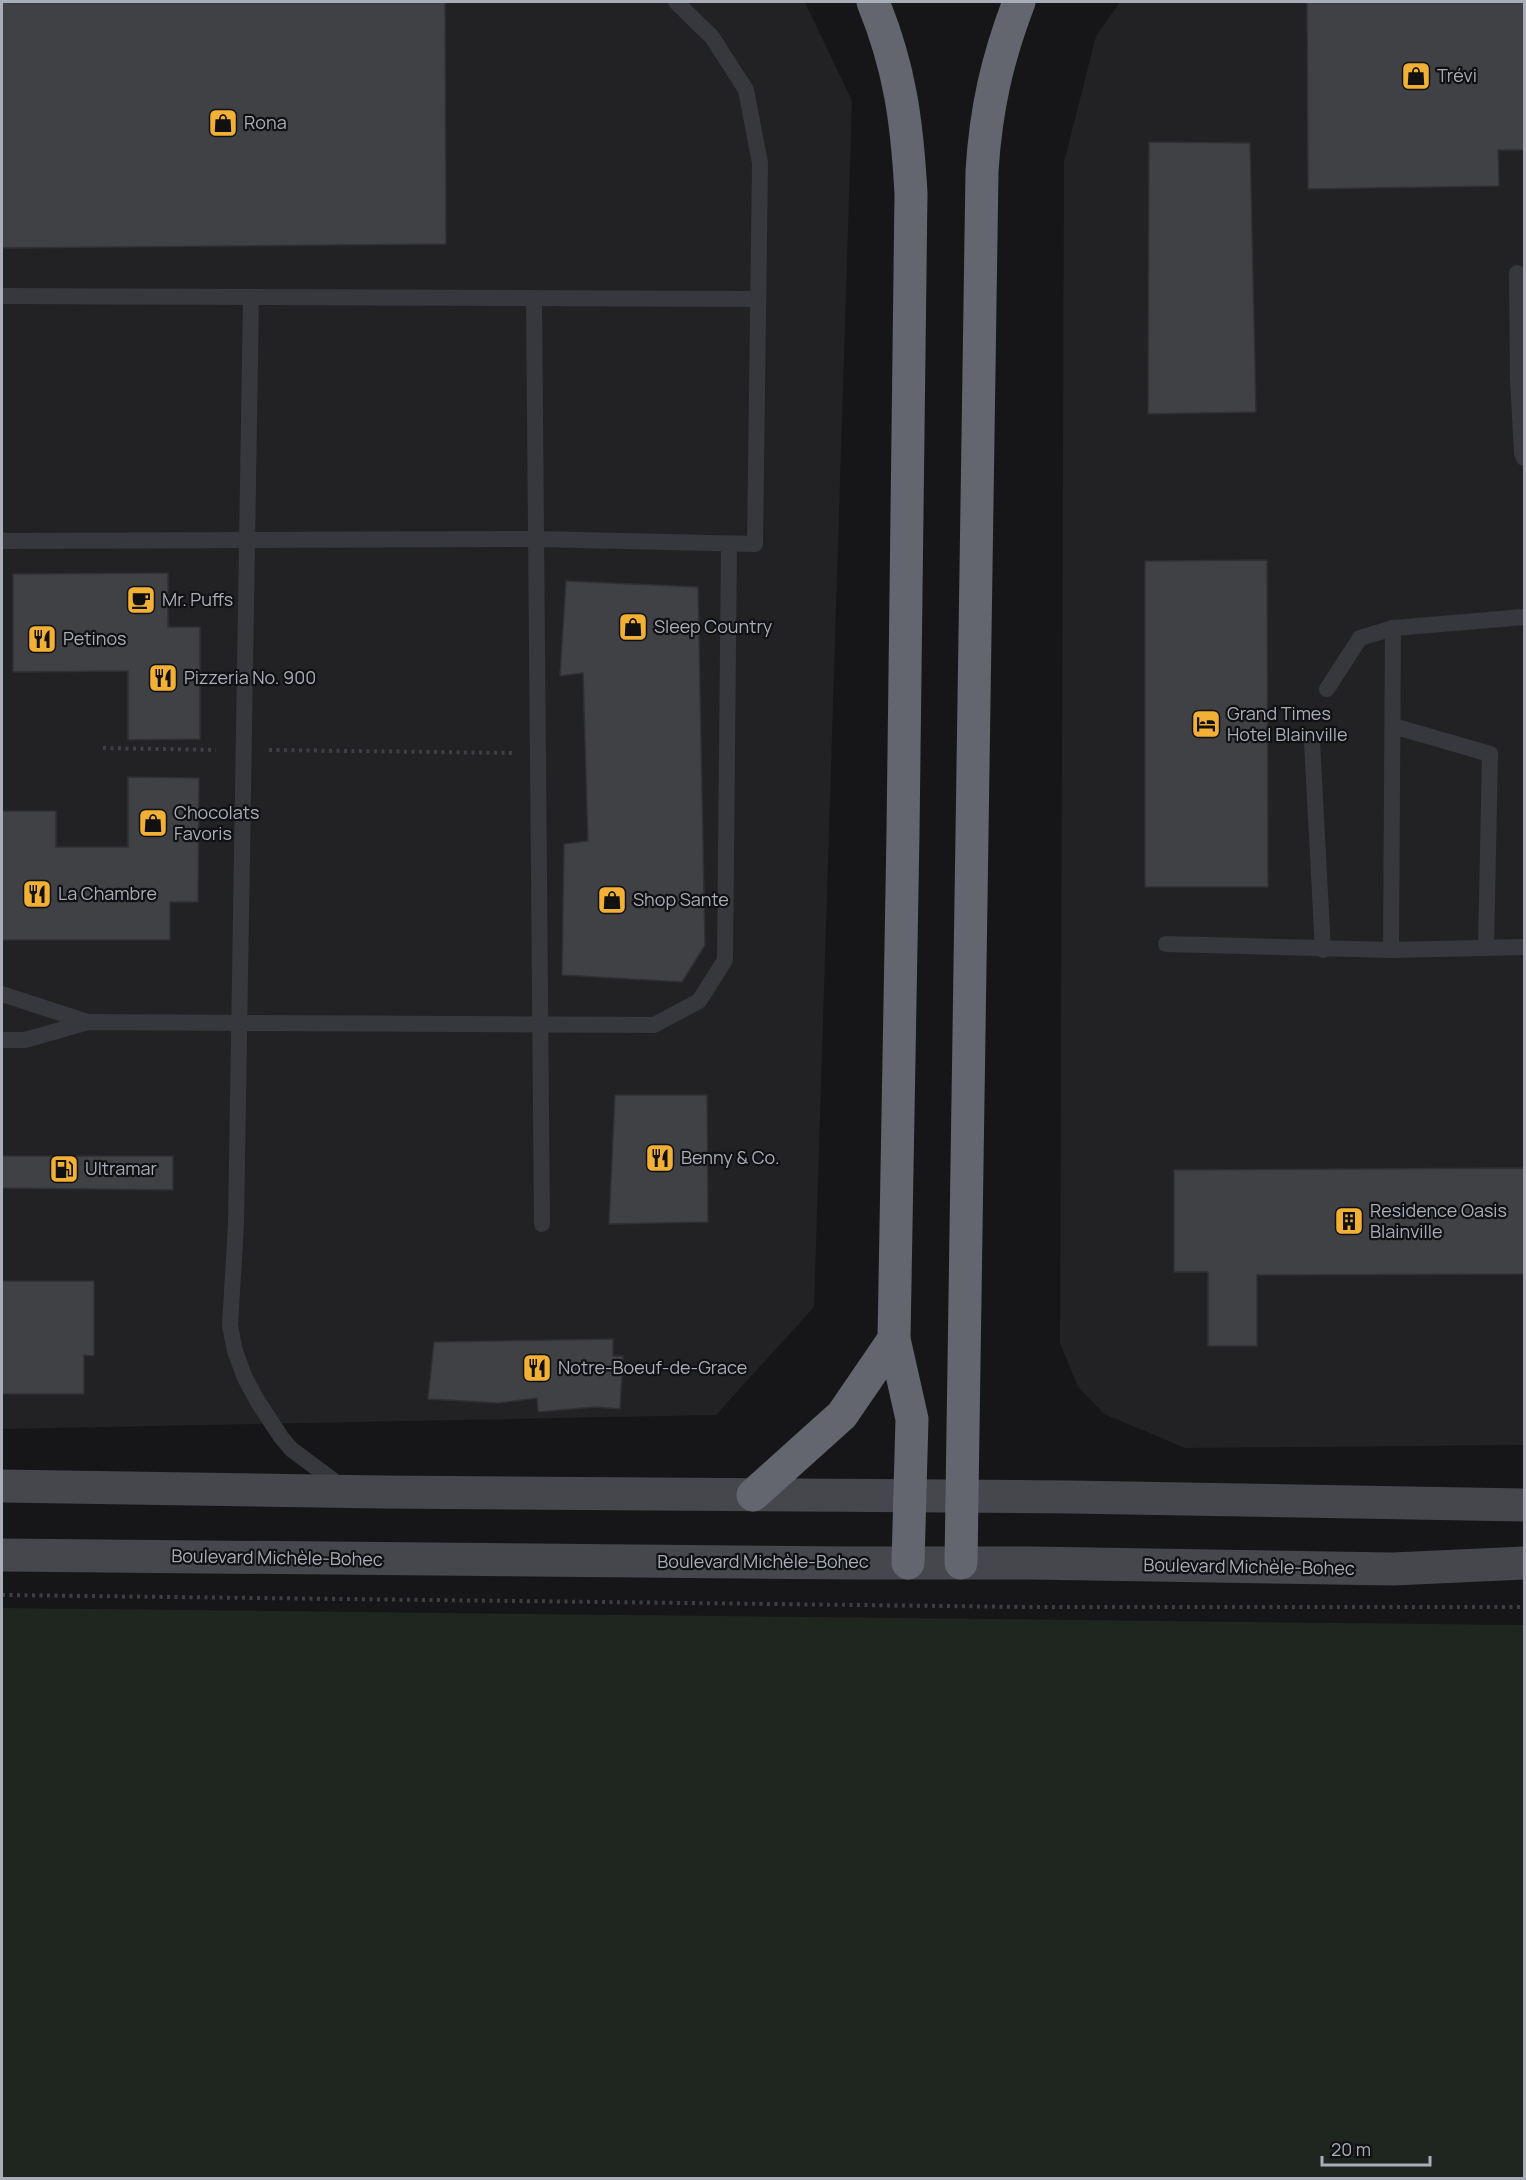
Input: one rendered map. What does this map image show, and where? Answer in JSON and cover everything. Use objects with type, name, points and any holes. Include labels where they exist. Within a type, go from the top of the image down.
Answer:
[{"type":"highway","points":[[873,2],[887,36],[898,74],[911,193],[894,1339],[912,1419],[908,1563]]},
{"type":"highway","points":[[961,1563],[982,171],[994,76],[1019,2]]},
{"type":"highway","points":[[753,1495],[842,1415],[894,1339]]},
{"type":"street","points":[[2,1485],[1524,1505]]},
{"type":"street","name":"Boulevard Michèle-Bohec","points":[[2,1555],[1393,1569],[1524,1563]]},
{"type":"lane","points":[[2,540],[536,539],[754,544],[760,163],[746,90],[712,37],[676,2]]},
{"type":"lane","points":[[1517,273],[1518,379],[1524,458]]},
{"type":"lane","points":[[2,296],[758,299]]},
{"type":"lane","points":[[251,297],[237,1224],[230,1326],[235,1351],[245,1378],[281,1437],[291,1449],[348,1491]]},
{"type":"lane","points":[[534,298],[542,1224]]},
{"type":"lane","points":[[2,1040],[25,1040],[88,1022],[654,1025],[699,1001],[725,960],[729,543]]},
{"type":"lane","points":[[1327,689],[1360,638],[1393,628],[1524,617]]},
{"type":"lane","points":[[1392,950],[1393,628]]},
{"type":"lane","points":[[1393,726],[1490,754],[1486,948]]},
{"type":"lane","points":[[1312,742],[1323,950]]},
{"type":"lane","points":[[1166,944],[1323,950],[1524,947]]},
{"type":"lane","points":[[2,994],[88,1022]]},
{"type":"path","points":[[104,748],[517,753]]},
{"type":"path","points":[[2,1595],[1041,1608],[1524,1607]]},
{"type":"shaded area","points":[[2,2],[805,2],[852,101],[814,1307],[716,1415],[2,1429]]},
{"type":"shaded area","points":[[1120,2],[1524,2],[1524,1445],[1185,1448],[1104,1414],[1078,1387],[1060,1343],[1064,162],[1096,36]]},
{"type":"shaded area","points":[[2,1608],[1524,1625],[1524,2178],[2,2178]]},
{"type":"building","name":"Rona","points":[[2,2],[445,2],[446,244],[2,248]]},
{"type":"building","name":"Trévi","points":[[1307,2],[1524,2],[1524,150],[1498,150],[1499,186],[1308,189]]},
{"type":"building","points":[[1149,142],[1250,143],[1256,412],[1148,414]]},
{"type":"building","name":"Grand Times Hotel Blainville","points":[[1267,560],[1268,887],[1145,887],[1145,561]]},
{"type":"building","points":[[168,573],[168,627],[200,627],[200,739],[128,740],[128,671],[13,672],[13,574]]},
{"type":"building","points":[[566,581],[698,587],[705,945],[682,982],[562,975],[564,844],[588,841],[583,673],[560,676]]},
{"type":"building","points":[[128,777],[199,778],[198,902],[170,902],[170,940],[2,940],[2,811],[56,811],[56,847],[128,847]]},
{"type":"building","name":"Benny & Co.","points":[[615,1095],[707,1095],[708,1222],[609,1224]]},
{"type":"building","points":[[2,1156],[173,1156],[173,1190],[2,1188]]},
{"type":"building","name":"Residence Oasis Blainville","points":[[1524,1168],[1524,1274],[1257,1275],[1257,1346],[1208,1346],[1208,1272],[1174,1272],[1174,1170]]},
{"type":"building","points":[[2,1281],[94,1281],[94,1356],[84,1355],[84,1394],[2,1394]]},
{"type":"building","points":[[613,1339],[613,1356],[623,1356],[620,1409],[595,1407],[538,1412],[537,1398],[499,1403],[428,1399],[434,1342]]},
{"type":"place","name":"Trévi","points":[[1416,76]]},
{"type":"place","name":"Rona","points":[[223,123]]},
{"type":"place","name":"Mr. Puffs","points":[[141,600]]},
{"type":"place","name":"Sleep Country","points":[[633,627]]},
{"type":"place","name":"Petinos","points":[[42,639]]},
{"type":"place","name":"Pizzeria No. 900","points":[[163,678]]},
{"type":"place","name":"Grand Times Hotel Blainville","points":[[1206,724]]},
{"type":"place","name":"Chocolats Favoris","points":[[153,823]]},
{"type":"place","name":"La Chambre","points":[[37,894]]},
{"type":"place","name":"Shop Sante","points":[[612,900]]},
{"type":"place","name":"Benny & Co.","points":[[660,1158]]},
{"type":"place","name":"Ultramar","points":[[64,1169]]},
{"type":"place","name":"Residence Oasis Blainville","points":[[1349,1221]]},
{"type":"place","name":"Notre-Boeuf-de-Grace","points":[[537,1368]]}]
